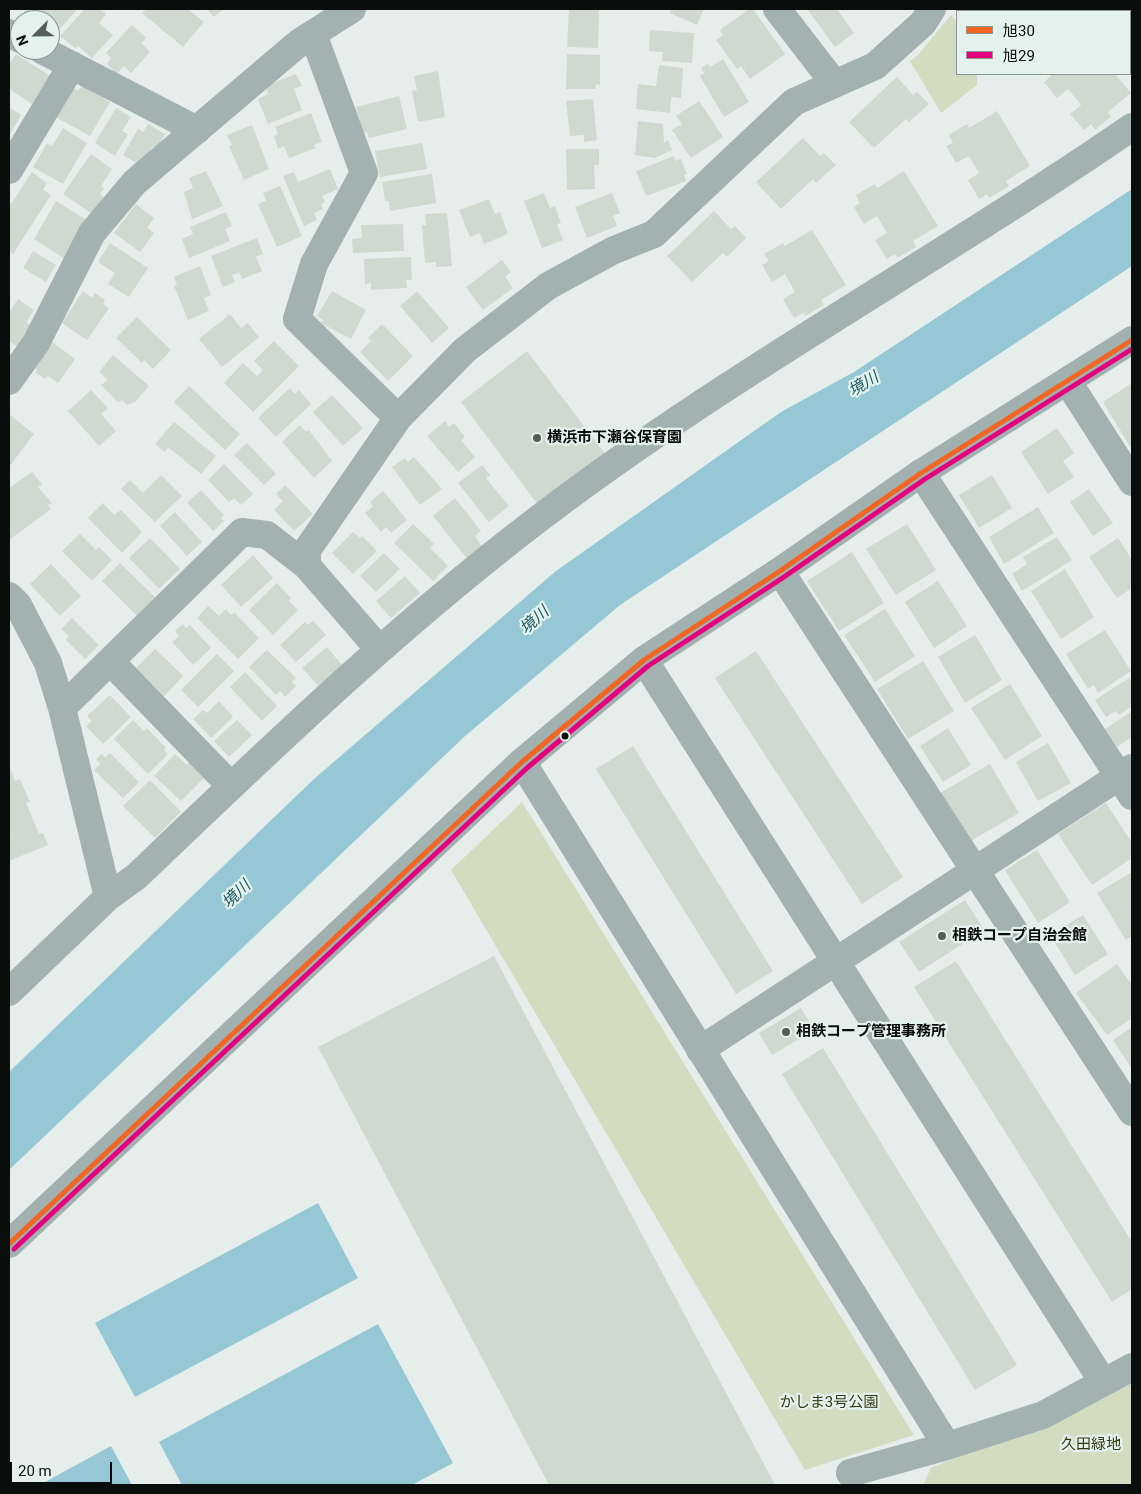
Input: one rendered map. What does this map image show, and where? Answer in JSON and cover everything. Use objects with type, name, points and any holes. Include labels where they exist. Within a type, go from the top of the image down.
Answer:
[{"type":"street","points":[[9,381],[36,343],[92,233],[135,182],[313,34],[352,9]]},
{"type":"street","points":[[777,9],[834,83]]},
{"type":"street","points":[[307,566],[307,550],[398,418],[466,350],[541,291],[612,251],[654,234],[794,102],[874,66],[923,23],[932,9]]},
{"type":"street","points":[[313,34],[364,173],[314,264],[297,319],[398,418]]},
{"type":"street","points":[[60,59],[197,130]]},
{"type":"street","points":[[9,170],[72,65]]},
{"type":"street","points":[[9,992],[108,897],[137,876],[379,649],[435,600],[566,498],[708,399],[1132,127]]},
{"type":"street","points":[[9,1244],[522,762],[644,660],[780,571],[921,473],[1132,340]]},
{"type":"street","points":[[1068,382],[1132,482]]},
{"type":"street","points":[[700,1050],[975,871],[1128,780],[921,473]]},
{"type":"street","points":[[62,708],[242,532],[267,535],[307,566],[379,649]]},
{"type":"street","points":[[780,571],[1132,1112]]},
{"type":"street","points":[[9,596],[18,605],[48,663],[62,708],[108,897]]},
{"type":"street","points":[[644,660],[1103,1382]]},
{"type":"street","points":[[110,661],[231,786]]},
{"type":"street","points":[[522,762],[947,1446]]},
{"type":"street","points":[[850,1473],[947,1446],[1042,1415],[1132,1368]]},
{"type":"green space","points":[[951,15],[956,21],[956,75],[977,75],[977,85],[941,113],[910,61],[918,55]]},
{"type":"green space","name":"かしま3号公園","points":[[522,802],[914,1435],[805,1470],[451,870]]},
{"type":"green space","name":"久田緑地","points":[[1132,1369],[1132,1485],[923,1485],[931,1468],[1076,1407]]},
{"type":"water","name":"境川","points":[[1132,189],[1132,266],[620,605],[464,737],[9,1170],[9,1072],[315,778],[556,571],[781,412],[854,372]]},
{"type":"water","points":[[318,1203],[358,1278],[135,1397],[95,1323]]},
{"type":"water","points":[[378,1324],[453,1463],[412,1485],[182,1485],[159,1442]]},
{"type":"water","points":[[111,1446],[132,1485],[47,1485],[45,1482]]},
{"type":"building","points":[[74,9],[76,11],[60,29],[60,10],[25,10]]},
{"type":"building","points":[[85,9],[100,9],[106,14],[99,23],[113,35],[92,58],[78,46],[76,49],[60,36]]},
{"type":"building","points":[[146,9],[188,9],[204,22],[183,47],[142,13]]},
{"type":"building","points":[[207,9],[224,9],[214,17]]},
{"type":"building","points":[[569,9],[599,9],[598,48],[567,47]]},
{"type":"building","points":[[672,9],[704,9],[697,25],[670,13]]},
{"type":"building","points":[[749,9],[753,9],[785,54],[750,79],[741,66],[737,69],[716,40],[723,35],[720,30]]},
{"type":"building","points":[[807,9],[837,9],[854,33],[835,47]]},
{"type":"building","points":[[132,25],[146,38],[141,43],[150,52],[131,73],[124,66],[117,74],[107,64],[111,58],[106,53]]},
{"type":"building","points":[[650,30],[694,33],[692,63],[662,61],[663,52],[649,51]]},
{"type":"building","points":[[567,54],[600,55],[600,85],[596,84],[595,89],[566,89]]},
{"type":"building","points":[[723,59],[749,102],[724,117],[700,76],[704,73],[701,68],[708,64],[710,67]]},
{"type":"building","points":[[12,60],[25,60],[50,76],[32,104],[9,89],[9,64]]},
{"type":"building","points":[[659,65],[683,68],[681,98],[671,97],[670,113],[636,109],[638,84],[656,86]]},
{"type":"building","points":[[438,71],[445,117],[418,122],[412,91],[417,90],[414,76]]},
{"type":"building","points":[[296,74],[302,86],[294,89],[302,110],[268,124],[258,99],[268,94],[265,86]]},
{"type":"building","points":[[1116,75],[1131,93],[1108,112],[1111,117],[1095,130],[1091,124],[1084,130],[1070,114],[1081,105],[1068,89],[1057,98],[1044,82],[1051,76]]},
{"type":"building","points":[[897,77],[913,95],[917,92],[929,104],[909,122],[906,119],[874,148],[849,122]]},
{"type":"building","points":[[82,85],[110,102],[90,136],[56,117],[73,88],[78,91]]},
{"type":"building","points":[[399,96],[407,129],[369,138],[367,132],[363,133],[356,107]]},
{"type":"building","points":[[593,99],[597,140],[584,142],[584,135],[570,136],[566,101]]},
{"type":"building","points":[[699,101],[723,137],[691,158],[672,130],[682,124],[676,116]]},
{"type":"building","points":[[9,107],[21,115],[9,136]]},
{"type":"building","points":[[116,108],[131,117],[122,131],[128,134],[115,156],[95,143]]},
{"type":"building","points":[[997,111],[1030,166],[1006,181],[1009,186],[989,198],[987,194],[979,199],[968,180],[979,173],[969,156],[956,163],[946,146],[953,143],[949,135],[967,124],[969,128]]},
{"type":"building","points":[[311,113],[322,142],[314,145],[316,148],[289,158],[284,146],[278,149],[274,136],[278,134],[275,127]]},
{"type":"building","points":[[638,121],[663,124],[664,143],[668,140],[672,150],[655,158],[635,155]]},
{"type":"building","points":[[148,124],[165,134],[156,150],[152,147],[146,158],[143,157],[138,164],[123,155],[138,129],[143,132]]},
{"type":"building","points":[[252,125],[269,169],[244,180],[229,146],[232,145],[227,135]]},
{"type":"building","points":[[63,128],[87,143],[63,184],[33,167],[47,143],[52,146]]},
{"type":"building","points":[[803,138],[820,156],[824,153],[836,165],[816,183],[813,179],[781,209],[756,182]]},
{"type":"building","points":[[422,143],[427,169],[380,177],[375,151]]},
{"type":"building","points":[[566,149],[599,149],[599,165],[594,165],[595,189],[567,190]]},
{"type":"building","points":[[91,154],[112,169],[101,186],[104,188],[100,194],[104,197],[92,214],[63,194]]},
{"type":"building","points":[[674,156],[676,161],[681,159],[687,174],[684,175],[686,181],[646,196],[636,171]]},
{"type":"building","points":[[330,169],[338,189],[322,196],[325,202],[321,204],[323,209],[314,213],[317,220],[304,226],[283,176],[294,172],[298,182]]},
{"type":"building","points":[[206,171],[223,206],[192,219],[184,192],[193,188],[189,178]]},
{"type":"building","points":[[904,171],[938,226],[913,241],[916,247],[897,258],[895,254],[887,259],[875,240],[887,233],[877,216],[864,224],[854,207],[860,203],[856,195],[875,184],[877,188]]},
{"type":"building","points":[[32,172],[47,183],[43,190],[51,195],[13,254],[9,251],[9,207]]},
{"type":"building","points":[[432,174],[436,203],[390,211],[389,201],[385,201],[382,182]]},
{"type":"building","points":[[280,186],[302,236],[277,247],[258,204],[266,201],[263,193]]},
{"type":"building","points":[[544,193],[550,208],[555,206],[561,223],[557,224],[563,240],[542,248],[524,201]]},
{"type":"building","points":[[612,193],[620,213],[613,216],[617,226],[587,238],[575,207]]},
{"type":"building","points":[[489,199],[495,214],[500,212],[508,234],[484,244],[480,233],[470,237],[459,210]]},
{"type":"building","points":[[56,201],[88,221],[65,259],[34,239]]},
{"type":"building","points":[[136,204],[154,218],[147,228],[154,233],[140,252],[114,233]]},
{"type":"building","points":[[714,211],[731,229],[735,226],[746,238],[727,257],[723,253],[692,282],[667,256]]},
{"type":"building","points":[[226,212],[232,226],[225,229],[230,241],[189,258],[182,239],[193,234],[190,227]]},
{"type":"building","points":[[447,213],[452,266],[436,267],[436,262],[425,263],[422,225],[426,225],[425,214]]},
{"type":"building","points":[[403,224],[404,251],[353,253],[352,239],[362,238],[361,225]]},
{"type":"building","points":[[812,230],[846,285],[821,300],[824,305],[805,316],[803,313],[794,318],[783,299],[795,292],[785,274],[772,282],[762,265],[769,261],[764,254],[783,243],[785,246]]},
{"type":"building","points":[[257,238],[263,254],[256,257],[262,271],[242,279],[239,272],[232,275],[235,282],[223,287],[211,256]]},
{"type":"building","points":[[110,243],[148,268],[129,297],[108,284],[115,273],[98,262]]},
{"type":"building","points":[[33,251],[56,265],[46,282],[23,268]]},
{"type":"building","points":[[411,257],[412,280],[406,280],[407,288],[371,290],[371,283],[365,284],[364,259]]},
{"type":"building","points":[[502,260],[511,272],[505,277],[513,288],[483,310],[466,287]]},
{"type":"building","points":[[200,266],[211,295],[204,298],[209,311],[188,320],[174,286],[177,285],[174,277]]},
{"type":"building","points":[[83,291],[92,298],[95,293],[105,300],[103,304],[109,308],[87,340],[62,323]]},
{"type":"building","points":[[332,291],[366,310],[351,339],[321,323],[323,320],[317,316]]},
{"type":"building","points":[[417,291],[449,328],[432,343],[400,306]]},
{"type":"building","points":[[18,299],[34,310],[26,322],[34,327],[19,348],[9,341],[9,313]]},
{"type":"building","points":[[230,314],[241,328],[248,323],[259,337],[222,367],[199,339]]},
{"type":"building","points":[[137,317],[171,350],[153,369],[144,360],[142,363],[116,338]]},
{"type":"building","points":[[382,324],[413,356],[388,381],[360,352],[371,341],[368,338]]},
{"type":"building","points":[[274,341],[299,366],[253,412],[224,383],[243,363],[257,376],[263,370],[254,361]]},
{"type":"building","points":[[52,342],[75,359],[58,383],[48,376],[45,379],[35,372],[37,370],[34,367]]},
{"type":"building","points":[[527,351],[606,455],[539,506],[461,402]]},
{"type":"building","points":[[113,355],[149,386],[135,402],[127,405],[122,400],[118,402],[101,385],[108,380],[99,372]]},
{"type":"building","points":[[1132,383],[1132,450],[1103,402]]},
{"type":"building","points":[[189,386],[240,434],[225,450],[174,402]]},
{"type":"building","points":[[290,388],[295,394],[299,390],[311,404],[276,437],[258,418]]},
{"type":"building","points":[[91,390],[108,408],[101,414],[116,431],[99,446],[68,411]]},
{"type":"building","points":[[332,395],[363,428],[343,446],[313,412]]},
{"type":"building","points":[[9,414],[34,434],[9,467]]},
{"type":"building","points":[[445,421],[449,427],[454,423],[465,437],[461,440],[475,457],[458,472],[427,436]]},
{"type":"building","points":[[174,422],[216,456],[201,474],[168,447],[165,452],[155,444]]},
{"type":"building","points":[[300,425],[306,432],[309,430],[332,461],[314,478],[282,442]]},
{"type":"building","points":[[1057,428],[1074,453],[1063,461],[1074,477],[1048,494],[1021,452]]},
{"type":"building","points":[[247,443],[276,474],[264,485],[234,455]]},
{"type":"building","points":[[414,457],[442,489],[420,505],[392,467],[405,458],[408,462]]},
{"type":"building","points":[[224,464],[253,494],[241,505],[234,498],[229,502],[208,480]]},
{"type":"building","points":[[482,465],[490,475],[486,478],[509,506],[489,522],[458,483]]},
{"type":"building","points":[[32,472],[42,484],[38,487],[52,503],[48,505],[51,509],[9,540],[9,488]]},
{"type":"building","points":[[161,475],[182,496],[155,522],[121,489],[130,480],[143,493]]},
{"type":"building","points":[[992,475],[1012,508],[979,528],[959,495]]},
{"type":"building","points":[[285,485],[313,514],[294,531],[274,510],[283,501],[276,494]]},
{"type":"building","points":[[1089,489],[1113,523],[1093,536],[1070,502]]},
{"type":"building","points":[[201,490],[224,515],[221,518],[224,521],[213,531],[187,503]]},
{"type":"building","points":[[383,491],[407,520],[391,533],[386,527],[381,532],[365,513],[373,506],[370,502]]},
{"type":"building","points":[[455,498],[481,531],[475,536],[483,548],[468,560],[433,516]]},
{"type":"building","points":[[103,503],[114,515],[121,510],[142,532],[122,553],[88,518]]},
{"type":"building","points":[[1038,507],[1054,533],[1004,564],[989,537]]},
{"type":"building","points":[[175,512],[202,542],[187,556],[160,526]]},
{"type":"building","points":[[413,524],[434,544],[430,548],[448,566],[433,581],[394,543]]},
{"type":"building","points":[[907,524],[936,570],[896,595],[866,549]]},
{"type":"building","points":[[353,532],[360,538],[362,536],[377,551],[353,574],[332,553]]},
{"type":"building","points":[[80,534],[96,550],[99,547],[112,560],[92,581],[62,551]]},
{"type":"building","points":[[1057,537],[1072,560],[1022,591],[1012,574],[1027,564],[1023,557]]},
{"type":"building","points":[[150,538],[180,569],[159,589],[129,558]]},
{"type":"building","points":[[1118,538],[1132,560],[1132,588],[1117,598],[1089,557]]},
{"type":"building","points":[[852,552],[884,603],[839,631],[807,581]]},
{"type":"building","points":[[384,553],[400,569],[376,592],[360,576]]},
{"type":"building","points":[[253,555],[273,578],[241,607],[221,585]]},
{"type":"building","points":[[120,563],[157,599],[138,617],[102,581]]},
{"type":"building","points":[[51,564],[81,596],[60,616],[30,584]]},
{"type":"building","points":[[1065,569],[1094,617],[1061,639],[1031,591]]},
{"type":"building","points":[[405,576],[420,593],[391,618],[376,601]]},
{"type":"building","points":[[938,581],[967,626],[934,648],[905,602]]},
{"type":"building","points":[[277,583],[291,598],[289,601],[298,610],[273,635],[249,610]]},
{"type":"building","points":[[208,606],[219,616],[226,609],[231,615],[234,612],[259,638],[238,659],[197,618]]},
{"type":"building","points":[[885,609],[915,656],[875,682],[844,635]]},
{"type":"building","points":[[72,618],[99,645],[85,659],[66,640],[69,636],[61,629]]},
{"type":"building","points":[[313,621],[326,635],[296,662],[280,645],[305,622],[308,625]]},
{"type":"building","points":[[183,624],[186,628],[190,625],[211,648],[193,665],[172,642],[179,636],[175,631]]},
{"type":"building","points":[[1105,630],[1131,671],[1098,693],[1094,685],[1088,689],[1066,654]]},
{"type":"building","points":[[975,635],[1002,680],[965,703],[938,657]]},
{"type":"building","points":[[327,647],[342,665],[318,686],[302,668]]},
{"type":"building","points":[[155,649],[183,676],[164,696],[136,668]]},
{"type":"building","points":[[267,650],[296,678],[292,682],[296,686],[285,697],[280,691],[276,695],[249,667]]},
{"type":"building","points":[[756,651],[903,877],[862,904],[715,678]]},
{"type":"building","points":[[217,654],[234,671],[198,707],[181,690]]},
{"type":"building","points":[[923,661],[954,711],[908,739],[877,689]]},
{"type":"building","points":[[245,672],[277,706],[262,721],[230,687]]},
{"type":"building","points":[[1129,678],[1132,683],[1132,706],[1119,715],[1116,711],[1106,717],[1095,700]]},
{"type":"building","points":[[1010,684],[1042,736],[1005,760],[971,708]]},
{"type":"building","points":[[110,695],[131,717],[103,744],[86,726],[92,721],[87,716]]},
{"type":"building","points":[[219,701],[233,717],[211,738],[193,719],[203,710],[207,713]]},
{"type":"building","points":[[1132,711],[1132,741],[1130,738],[1117,747],[1105,729]]},
{"type":"building","points":[[133,720],[144,731],[147,728],[166,748],[164,750],[168,754],[148,774],[114,739]]},
{"type":"building","points":[[237,720],[252,735],[229,757],[214,741]]},
{"type":"building","points":[[948,728],[971,765],[943,782],[920,746]]},
{"type":"building","points":[[1048,743],[1071,783],[1038,801],[1016,762]]},
{"type":"building","points":[[633,746],[773,971],[736,994],[596,769]]},
{"type":"building","points":[[110,753],[139,782],[123,798],[94,770],[100,764],[96,759],[102,754],[105,758]]},
{"type":"building","points":[[175,754],[187,765],[189,762],[205,777],[181,801],[154,776]]},
{"type":"building","points":[[990,764],[1019,813],[969,842],[940,793]]},
{"type":"building","points":[[9,765],[15,781],[20,779],[30,802],[26,803],[39,834],[43,833],[48,845],[9,861],[9,841],[11,840],[9,835]]},
{"type":"building","points":[[150,780],[181,812],[155,838],[123,806]]},
{"type":"building","points":[[1106,803],[1132,843],[1132,858],[1092,885],[1058,834]]},
{"type":"building","points":[[1037,850],[1070,902],[1038,923],[1005,870]]},
{"type":"building","points":[[1132,872],[1132,936],[1126,940],[1097,893]]},
{"type":"building","name":"相鉄コープ自治会館","points":[[965,900],[984,930],[919,972],[899,942]]},
{"type":"building","points":[[1083,915],[1108,954],[1075,975],[1050,935]]},
{"type":"building","points":[[494,956],[775,1485],[549,1485],[318,1047]]},
{"type":"building","points":[[956,961],[1132,1242],[1132,1289],[1112,1302],[914,987]]},
{"type":"building","points":[[1117,964],[1132,985],[1132,1018],[1107,1035],[1076,993]]},
{"type":"building","name":"相鉄コープ管理事務所","points":[[801,1008],[814,1030],[772,1055],[759,1033]]},
{"type":"building","points":[[1132,1027],[1132,1069],[1113,1040]]},
{"type":"building","points":[[823,1048],[1017,1365],[975,1390],[782,1074]]},
{"type":"transit line","name":"旭30","points":[[9,1244],[522,762],[644,660],[780,571],[921,473],[1132,340]]},
{"type":"transit line","name":"旭29","points":[[14,1249],[527,768],[648,666],[784,577],[925,479],[1132,349]]},
{"type":"place","name":"横浜市下瀬谷保育園","points":[[537,438]]},
{"type":"place","name":"相鉄コープ自治会館","points":[[942,936]]},
{"type":"place","name":"相鉄コープ管理事務所","points":[[786,1032]]}]
